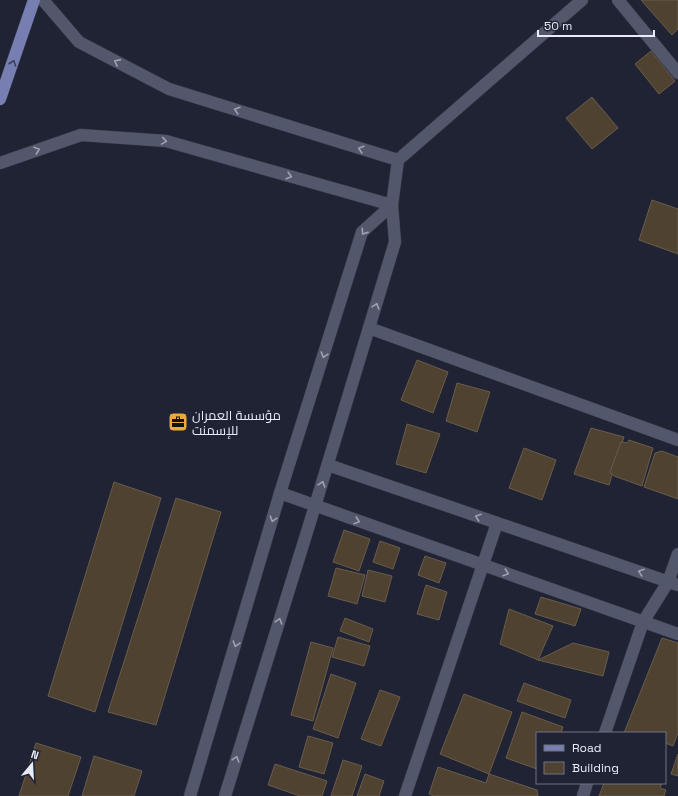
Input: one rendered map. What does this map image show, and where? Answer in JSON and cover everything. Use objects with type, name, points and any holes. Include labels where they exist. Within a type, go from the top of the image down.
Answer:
[{"type":"main road","points":[[0,100],[34,0]]},
{"type":"street","points":[[43,0],[79,42],[169,89],[398,160]]},
{"type":"street","points":[[225,796],[328,465],[395,242],[392,205],[398,160],[582,0]]},
{"type":"street","points":[[618,0],[678,73]]},
{"type":"street","points":[[0,162],[81,135],[166,141],[392,205]]},
{"type":"street","points":[[190,796],[280,494],[362,232],[392,205]]},
{"type":"street","points":[[369,328],[678,440]]},
{"type":"street","points":[[328,465],[673,583]]},
{"type":"street","points":[[280,494],[678,634]]},
{"type":"street","points":[[405,796],[484,566],[497,523]]},
{"type":"street","points":[[605,732],[643,622],[673,583],[678,554]]},
{"type":"street","points":[[583,796],[587,784]]},
{"type":"building","points":[[641,0],[678,0],[678,29],[672,35]]},
{"type":"building","points":[[651,51],[675,81],[659,94],[635,64]]},
{"type":"building","points":[[592,97],[618,128],[592,149],[566,118]]},
{"type":"building","points":[[652,200],[678,209],[678,254],[639,240]]},
{"type":"building","points":[[417,360],[448,372],[433,413],[401,400]]},
{"type":"building","points":[[457,383],[490,392],[477,432],[446,421]]},
{"type":"building","points":[[407,424],[440,434],[426,473],[396,464]]},
{"type":"building","points":[[591,428],[624,437],[609,485],[574,474]]},
{"type":"building","points":[[629,440],[653,448],[642,486],[614,476],[610,472],[621,442],[627,443]]},
{"type":"building","points":[[524,448],[556,460],[542,500],[509,488]]},
{"type":"building","points":[[662,451],[678,457],[678,499],[644,487],[655,453]]},
{"type":"building","points":[[114,482],[161,498],[95,712],[48,696]]},
{"type":"building","points":[[176,498],[221,512],[156,725],[108,712]]},
{"type":"building","points":[[344,530],[370,539],[359,571],[333,562]]},
{"type":"building","points":[[380,541],[400,548],[393,569],[373,562]]},
{"type":"building","points":[[425,556],[446,563],[439,583],[418,575]]},
{"type":"building","points":[[336,568],[365,575],[357,604],[328,596]]},
{"type":"building","points":[[368,570],[392,576],[385,602],[362,596]]},
{"type":"building","points":[[426,585],[447,592],[439,620],[417,614]]},
{"type":"building","points":[[541,597],[581,609],[575,626],[535,614]]},
{"type":"building","points":[[509,609],[553,626],[538,660],[500,644]]},
{"type":"building","points":[[345,618],[373,629],[369,642],[340,631]]},
{"type":"building","points":[[338,637],[370,646],[364,666],[332,657]]},
{"type":"building","points":[[662,638],[678,643],[678,733],[673,746],[666,743],[666,732],[624,732]]},
{"type":"building","points":[[311,642],[333,648],[313,721],[291,715]]},
{"type":"building","points":[[573,643],[609,652],[603,676],[538,660]]},
{"type":"building","points":[[331,674],[356,683],[338,738],[313,729]]},
{"type":"building","points":[[524,683],[571,700],[565,718],[517,701]]},
{"type":"building","points":[[380,690],[400,697],[381,746],[361,739]]},
{"type":"building","points":[[464,694],[512,712],[489,774],[440,754]]},
{"type":"building","points":[[522,712],[563,727],[561,732],[536,732],[536,769],[506,758]]},
{"type":"building","points":[[308,736],[333,743],[324,774],[299,767]]},
{"type":"building","points":[[36,743],[81,757],[68,796],[19,796]]},
{"type":"building","points":[[678,754],[678,776],[671,774]]},
{"type":"building","points":[[94,756],[142,771],[134,796],[82,796]]},
{"type":"building","points":[[343,760],[362,766],[352,796],[331,796]]},
{"type":"building","points":[[275,764],[327,781],[322,796],[300,796],[268,785]]},
{"type":"building","points":[[438,767],[486,783],[489,774],[537,790],[538,796],[434,796],[429,794]]},
{"type":"building","points":[[365,774],[384,781],[379,796],[357,796]]},
{"type":"building","points":[[604,784],[662,784],[660,788],[666,790],[664,796],[599,796]]},
{"type":"place","name":"مؤسسة العمران للإسمنت","points":[[178,422]]}]
